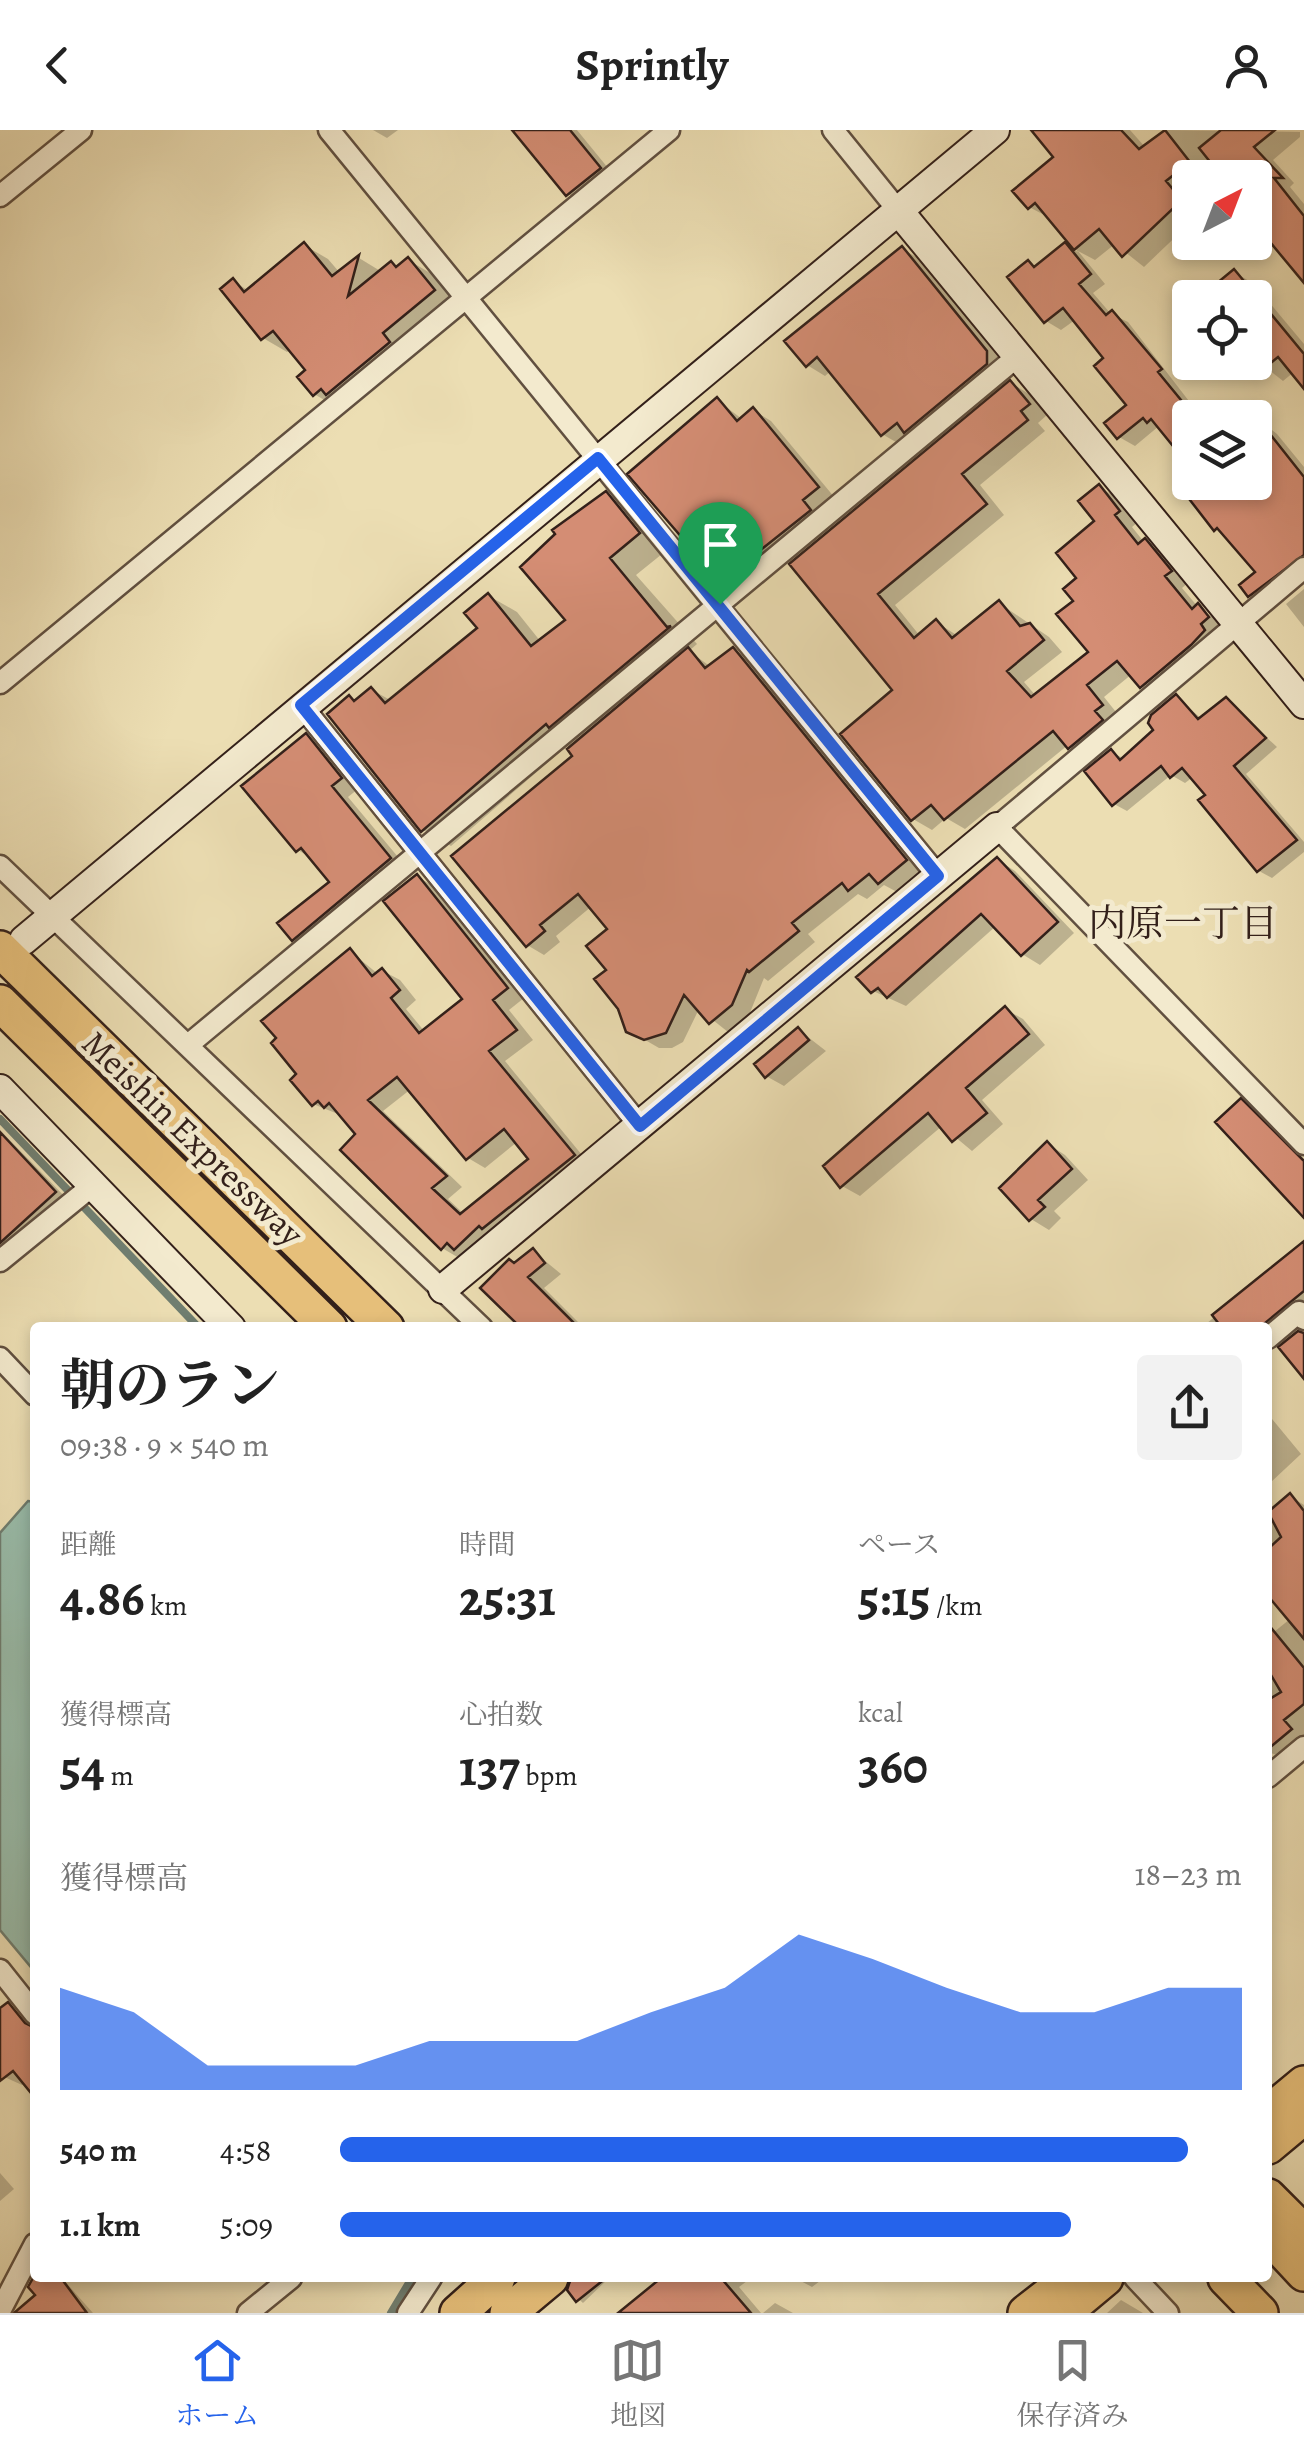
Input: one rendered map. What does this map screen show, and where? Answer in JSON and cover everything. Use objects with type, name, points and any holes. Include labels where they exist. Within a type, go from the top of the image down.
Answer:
[{"type":"highway","name":"Meishin Expressway","points":[[12,944],[380,1322]]},
{"type":"highway","name":"Meishin Expressway","points":[[0,1003],[323,1322]]},
{"type":"highway","points":[[84,1085],[150,1166],[306,1322]]},
{"type":"highway","points":[[1272,2137],[1287,2104]]},
{"type":"highway","points":[[1272,2213],[1304,2233]]},
{"type":"highway","points":[[1272,2216],[1304,2273]]},
{"type":"highway","points":[[458,2313],[493,2282]]},
{"type":"highway","points":[[508,2313],[545,2282]]},
{"type":"highway","points":[[1026,2313],[1066,2282]]},
{"type":"highway","points":[[1063,2313],[1100,2282]]},
{"type":"highway","points":[[1230,2282],[1260,2313]]},
{"type":"highway","points":[[1258,2282],[1286,2313]]},
{"type":"street","points":[[0,196],[81,130]]},
{"type":"street","points":[[329,130],[720,604],[938,876]]},
{"type":"street","points":[[0,683],[669,130]]},
{"type":"street","points":[[833,130],[1304,704]]},
{"type":"street","points":[[12,944],[995,130]]},
{"type":"street","points":[[188,1045],[1018,356]]},
{"type":"street","points":[[442,1289],[1304,568]]},
{"type":"street","points":[[301,705],[640,1126]]},
{"type":"street","points":[[997,827],[1304,1144]]},
{"type":"street","points":[[0,866],[476,1322]]},
{"type":"street","points":[[0,1090],[82,1194],[224,1322]]},
{"type":"street","points":[[0,1262],[82,1194]]},
{"type":"street","points":[[1272,1335],[1302,1313]]},
{"type":"street","points":[[0,1358],[30,1389]]},
{"type":"street","points":[[1272,1774],[1304,1747]]},
{"type":"street","points":[[0,1970],[30,2008]]},
{"type":"street","points":[[0,2310],[30,2253]]},
{"type":"street","points":[[248,2313],[285,2282]]},
{"type":"street","points":[[408,2313],[428,2282]]},
{"type":"street","points":[[1140,2282],[1168,2313]]},
{"type":"shaded area","points":[[30,1501],[30,1966],[0,1930],[0,1533]]},
{"type":"building","points":[[512,130],[570,130],[601,168],[566,196]]},
{"type":"building","points":[[1031,130],[1121,130],[1139,149],[1165,130],[1188,160],[1172,160],[1172,176],[1166,181],[1172,188],[1172,210],[1122,257],[1099,229],[1074,250],[1035,203],[1028,209],[1012,191],[1053,157]]},
{"type":"building","points":[[1221,130],[1275,130],[1254,147],[1266,160],[1209,160],[1199,148]]},
{"type":"building","points":[[1272,166],[1283,178],[1274,178],[1304,216],[1304,283],[1272,244]]},
{"type":"building","points":[[304,242],[332,276],[359,255],[348,296],[391,261],[396,267],[408,257],[435,290],[383,333],[390,342],[326,395],[321,389],[313,396],[297,377],[305,370],[273,331],[261,340],[220,289],[233,278],[244,292]]},
{"type":"building","points":[[1065,242],[1091,274],[1079,284],[1106,315],[1112,310],[1162,369],[1158,372],[1181,400],[1172,400],[1172,445],[1151,419],[1147,423],[1143,418],[1117,439],[1104,423],[1126,405],[1094,366],[1103,358],[1063,308],[1044,323],[1007,277],[1028,260],[1034,267]]},
{"type":"building","points":[[902,246],[987,351],[987,364],[904,433],[897,423],[881,436],[817,357],[806,367],[784,341]]},
{"type":"building","points":[[1234,269],[1243,280],[1221,280]]},
{"type":"building","points":[[1272,315],[1304,354],[1304,389],[1278,357],[1272,362]]},
{"type":"building","points":[[1010,380],[1030,404],[1021,411],[1028,420],[962,474],[987,504],[878,594],[914,638],[936,619],[952,638],[999,600],[1020,626],[1030,623],[1044,640],[1007,671],[1031,697],[1088,652],[1056,614],[1073,601],[1063,589],[1076,578],[1056,553],[1094,521],[1078,501],[1099,484],[1120,511],[1115,515],[1138,544],[1145,538],[1172,571],[1165,576],[1192,609],[1198,603],[1209,617],[1201,624],[1205,630],[1191,645],[1140,688],[1117,661],[1087,685],[1103,705],[1095,711],[1103,720],[1068,749],[1053,731],[944,820],[931,805],[911,821],[840,734],[892,690],[789,564]]},
{"type":"building","points":[[717,397],[737,421],[753,407],[819,487],[803,500],[811,510],[728,576],[716,577],[627,474]]},
{"type":"building","points":[[1272,437],[1304,477],[1304,555],[1248,597],[1239,585],[1255,572],[1217,528],[1214,531],[1190,500],[1272,500]]},
{"type":"building","points":[[606,491],[640,533],[610,558],[667,627],[671,626],[549,728],[546,724],[421,832],[327,714],[349,695],[354,701],[371,687],[385,703],[477,628],[464,613],[488,593],[531,646],[565,620],[520,567],[555,534],[552,530]]},
{"type":"building","points":[[688,647],[705,668],[733,647],[907,860],[878,884],[869,874],[848,891],[842,883],[792,923],[799,931],[747,970],[732,1005],[709,1024],[684,995],[666,1033],[644,1040],[626,1032],[618,1009],[594,979],[606,970],[586,946],[607,929],[578,894],[540,925],[545,931],[526,947],[451,856],[572,756],[567,749]]},
{"type":"building","points":[[1176,694],[1198,719],[1226,697],[1266,738],[1234,766],[1297,840],[1257,872],[1198,800],[1205,795],[1182,768],[1170,778],[1161,766],[1112,806],[1084,771],[1111,749],[1120,760],[1153,730],[1148,723],[1151,715]]},
{"type":"building","points":[[306,733],[342,778],[332,786],[391,858],[292,941],[277,923],[329,882],[301,848],[296,852],[241,786]]},
{"type":"building","points":[[997,857],[1058,922],[1021,956],[981,914],[887,998],[878,988],[871,993],[856,977]]},
{"type":"building","points":[[417,874],[508,988],[493,1000],[517,1030],[489,1051],[575,1155],[482,1229],[479,1226],[454,1250],[447,1243],[441,1250],[340,1150],[355,1134],[329,1103],[324,1108],[318,1101],[312,1106],[290,1080],[296,1074],[271,1043],[276,1038],[261,1021],[350,948],[372,976],[382,968],[400,990],[391,998],[419,1033],[462,999],[383,901]],"holes":[[[397,1077],[466,1160],[504,1129],[528,1159],[460,1214],[432,1188],[447,1176],[368,1100]]]},
{"type":"building","points":[[1005,1006],[1029,1034],[966,1088],[987,1113],[952,1142],[928,1113],[840,1188],[823,1166]]},
{"type":"building","points":[[798,1027],[809,1040],[765,1078],[754,1064]]},
{"type":"building","points":[[1241,1098],[1304,1161],[1304,1218],[1215,1122]]},
{"type":"building","points":[[0,1132],[56,1192],[0,1243]]},
{"type":"building","points":[[1047,1141],[1072,1169],[1038,1200],[1045,1207],[1029,1221],[999,1188]]},
{"type":"building","points":[[1304,1241],[1304,1291],[1266,1322],[1217,1322],[1212,1315]]},
{"type":"building","points":[[533,1248],[545,1263],[528,1277],[573,1322],[515,1322],[480,1288],[509,1259],[514,1263]]},
{"type":"building","points":[[1298,1331],[1304,1333],[1304,1379],[1278,1347]]},
{"type":"building","points":[[1290,1493],[1304,1511],[1304,1639],[1272,1601],[1272,1545],[1281,1537],[1272,1520],[1272,1509]]},
{"type":"building","points":[[1272,1629],[1304,1668],[1304,1704],[1284,1720],[1292,1729],[1272,1746],[1272,1698],[1281,1692],[1272,1677]]},
{"type":"building","points":[[8,2002],[30,2026],[30,2092],[13,2071],[0,2081],[0,2008]]},
{"type":"building","points":[[31,2282],[64,2282],[87,2313],[14,2313],[35,2295],[28,2287]]},
{"type":"building","points":[[570,2282],[601,2282],[576,2302],[567,2290]]},
{"type":"building","points":[[656,2282],[724,2282],[751,2313],[618,2313]]},
{"type":"waterway","points":[[0,1119],[193,1322]]},
{"type":"waterway","points":[[391,2313],[410,2282]]},
{"type":"district","name":"内原一丁目","points":[[1183,923]]},
{"type":"route","points":[[598,458],[720,604],[938,876],[640,1126],[301,705],[598,458]]}]
